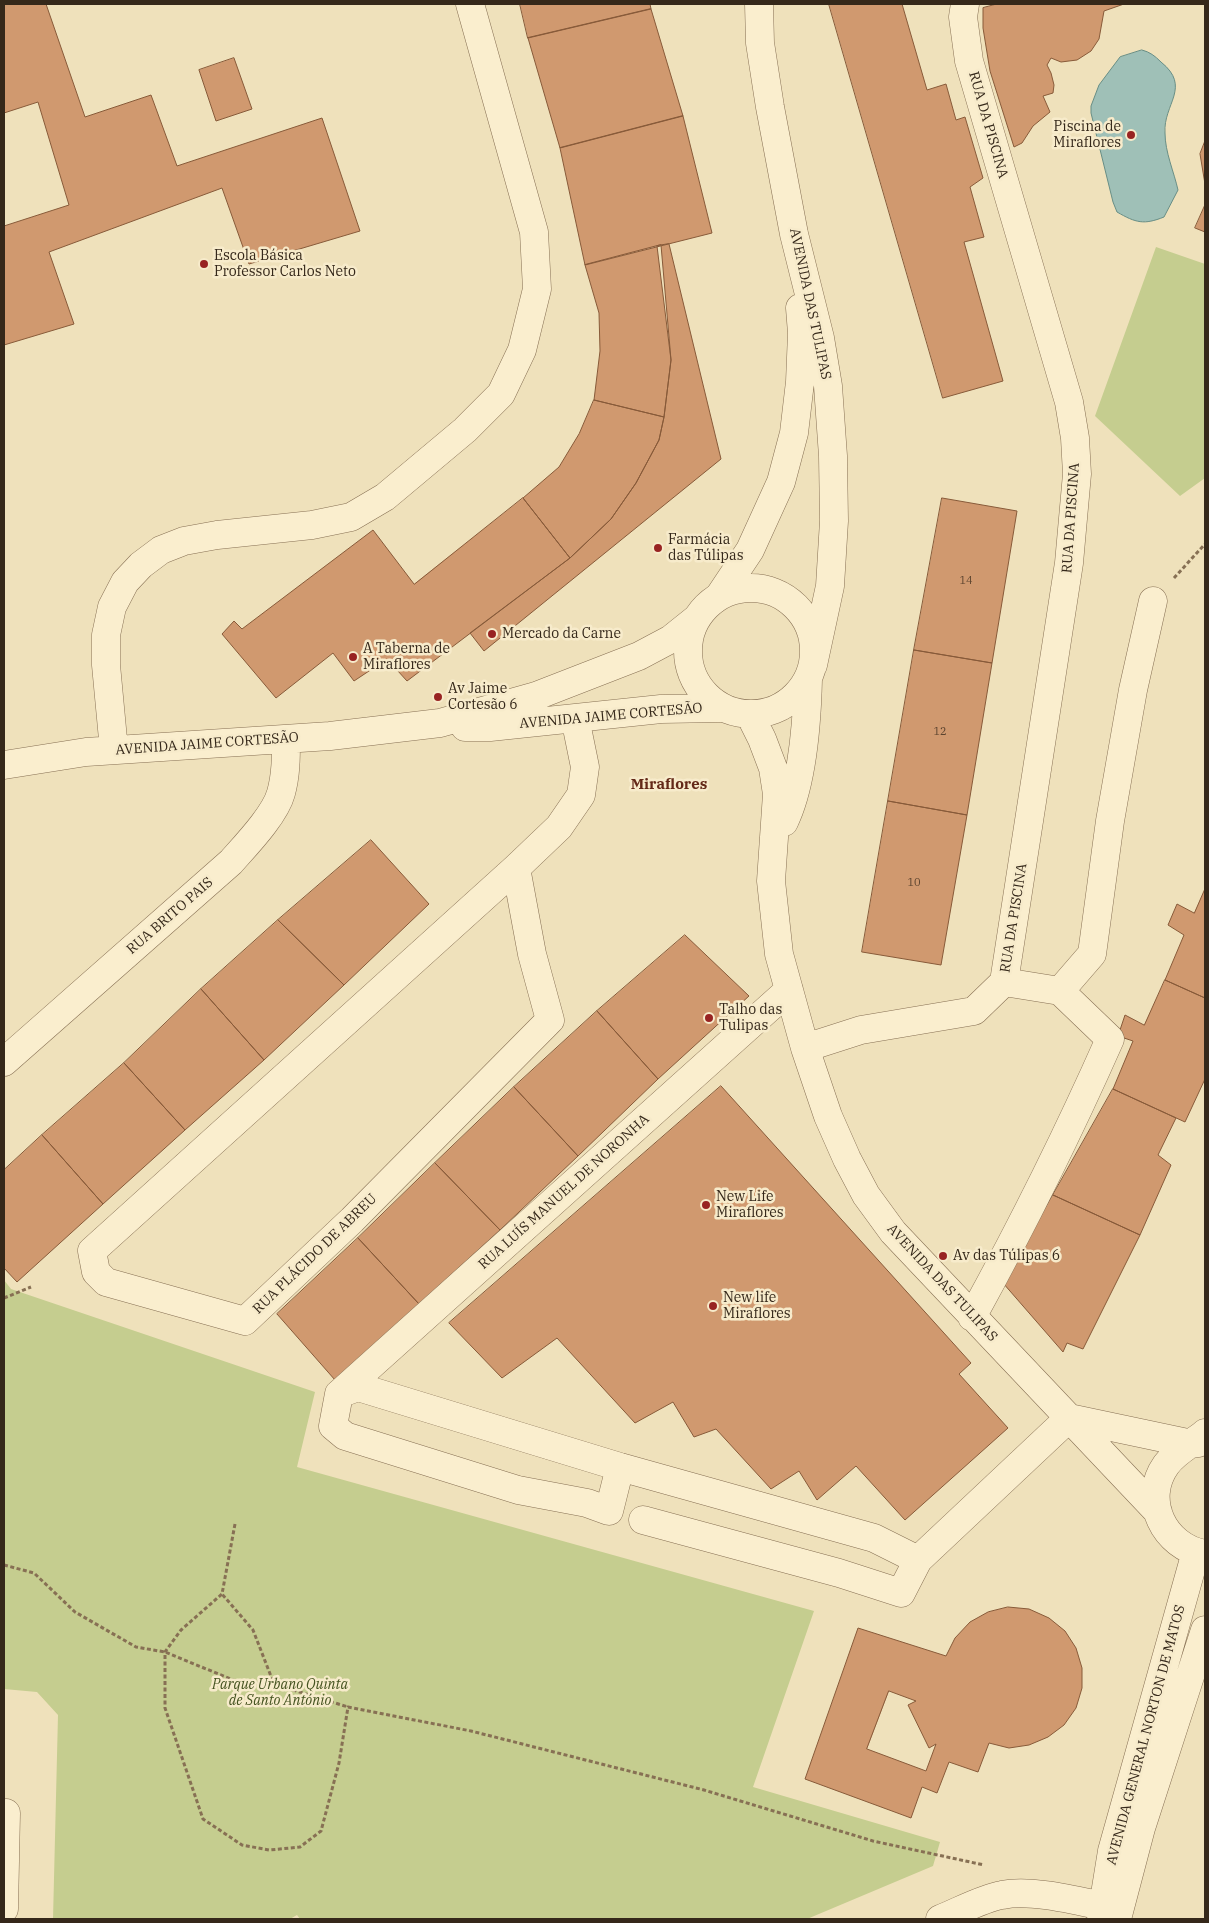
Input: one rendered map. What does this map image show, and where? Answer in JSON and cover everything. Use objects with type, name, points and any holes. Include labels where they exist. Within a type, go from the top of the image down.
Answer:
[{"type":"street","points":[[114,750],[106,665],[106,635],[112,607],[125,582],[140,565],[161,550],[184,541],[312,525],[352,517],[385,497],[465,430],[501,394],[522,350],[537,289],[534,232],[470,4]]},
{"type":"street","name":"AVENIDA DAS TULIPAS","points":[[760,4],[760,43],[770,107],[794,234],[820,338],[828,386],[833,456],[834,521],[830,586],[811,672],[808,713],[795,790],[789,812],[774,843]]},
{"type":"street","name":"RUA DA PISCINA","points":[[805,1048],[861,1030],[974,1010],[1004,982],[1069,563],[1077,474],[1075,438],[1069,402],[969,61],[963,17],[965,4]]},
{"type":"street","points":[[720,596],[750,550],[781,482],[794,432],[800,382],[802,333],[794,234]]},
{"type":"street","points":[[740,588],[761,588],[780,594],[798,607],[810,624],[815,645],[811,672],[798,694],[784,706],[768,713],[750,715],[735,713],[720,708],[704,695],[693,678],[687,658],[688,638],[696,619],[706,606],[720,596],[740,588]]},
{"type":"street","points":[[972,1317],[1012,1244],[1076,1116],[1110,1039],[1060,991],[1092,954],[1110,822],[1133,690],[1154,601]]},
{"type":"street","name":"AVENIDA JAIME CORTESÃO","points":[[4,765],[114,750],[330,736],[440,723],[536,696],[588,677],[639,656],[671,639],[696,619]]},
{"type":"street","name":"AVENIDA JAIME CORTESÃO","points":[[411,727],[490,727],[661,709],[720,708]]},
{"type":"street","name":"AVENIDA DAS TULIPAS","points":[[750,715],[773,768],[778,794],[771,881],[780,954],[805,1048],[828,1116],[847,1159],[866,1195],[893,1232],[1158,1512]]},
{"type":"street","name":"RUA PLÁCIDO DE ABREU","points":[[516,868],[532,954],[550,1020],[379,1192],[245,1321],[106,1282],[96,1272],[92,1251],[559,827],[581,795],[585,766],[576,718]]},
{"type":"street","name":"RUA BRITO PAIS","points":[[4,1062],[230,862],[260,828],[281,795],[286,768],[286,739]]},
{"type":"street","name":"RUA DA PISCINA","points":[[1004,982],[1060,991]]},
{"type":"street","name":"RUA LUÍS MANUEL DE NORONHA","points":[[339,1394],[789,990]]},
{"type":"street","points":[[620,1467],[609,1511],[587,1504],[518,1490],[345,1436],[332,1426],[339,1394],[358,1387],[620,1467],[874,1538],[918,1560]]},
{"type":"street","points":[[643,1520],[839,1573],[901,1593],[918,1560],[1069,1418],[1201,1440]]},
{"type":"street","name":"AVENIDA GENERAL NORTON DE MATOS","points":[[1107,1915],[1112,1851],[1200,1553],[1183,1547],[1172,1538],[1163,1526],[1155,1496],[1158,1479],[1166,1465],[1177,1452],[1201,1440]]},
{"type":"street","name":"AVENIDA GENERAL NORTON DE MATOS","points":[[1107,1915],[1141,1828],[1205,1630]]},
{"type":"street","points":[[4,1909],[6,1813]]},
{"type":"street","points":[[940,1919],[1002,1895],[1025,1894],[1055,1897],[1107,1915]]},
{"type":"path","points":[[1154,601],[1205,544]]},
{"type":"path","points":[[4,1298],[31,1287]]},
{"type":"path","points":[[235,1524],[222,1594],[181,1630],[165,1652],[165,1708],[203,1819],[242,1845],[269,1850],[300,1847],[321,1831],[340,1762],[348,1707]]},
{"type":"path","points":[[4,1564],[34,1573],[75,1612],[136,1647],[165,1652],[238,1682],[274,1684],[348,1707],[472,1731],[704,1790],[873,1841],[997,1868],[1002,1895]]},
{"type":"path","points":[[222,1594],[253,1630],[274,1684]]},
{"type":"green space","points":[[1156,247],[1205,264],[1205,478],[1180,496],[1095,416]]},
{"type":"green space","name":"Parque Urbano Quinta de Santo António","points":[[4,1280],[11,1289],[315,1392],[297,1467],[814,1611],[753,1787],[940,1842],[933,1866],[807,1919],[300,1919],[297,1915],[290,1919],[53,1919],[58,1715],[37,1692],[4,1689]]},
{"type":"water","name":"Piscina de Miraflores","points":[[1142,50],[1159,60],[1170,71],[1174,80],[1174,96],[1168,113],[1165,140],[1178,190],[1164,217],[1145,222],[1135,221],[1117,212],[1091,113],[1091,106],[1099,85],[1120,57]]},
{"type":"building","points":[[4,4],[46,4],[85,117],[151,95],[177,166],[322,118],[360,231],[249,264],[222,188],[49,252],[74,324],[4,345],[4,226],[69,205],[38,102],[4,113]]},
{"type":"building","points":[[520,4],[650,4],[651,9],[528,38]]},
{"type":"building","points":[[829,4],[902,4],[927,90],[946,84],[956,120],[965,117],[983,178],[970,187],[984,237],[964,242],[1003,381],[943,398]]},
{"type":"building","points":[[997,4],[1124,4],[1104,11],[1099,39],[1091,51],[1077,60],[1061,62],[1051,58],[1047,65],[1054,85],[1053,93],[1043,96],[1050,112],[1033,126],[1022,143],[1014,147],[990,71],[983,28],[983,8]]},
{"type":"building","points":[[651,9],[683,116],[560,148],[528,38]]},
{"type":"building","points":[[234,58],[252,109],[216,121],[199,70]]},
{"type":"building","points":[[683,116],[712,233],[585,265],[560,148]]},
{"type":"building","points":[[1205,141],[1205,184],[1200,154]]},
{"type":"building","points":[[1205,205],[1205,232],[1195,228]]},
{"type":"building","points":[[669,244],[721,459],[484,651],[470,633],[570,558],[611,519],[636,483],[659,440],[664,417],[671,360],[657,246]]},
{"type":"building","points":[[661,245],[671,360],[664,417],[594,400],[600,351],[599,313],[585,265]]},
{"type":"building","points":[[594,400],[664,417],[659,440],[636,483],[611,519],[570,558],[523,498],[559,467],[579,434]]},
{"type":"building","points":[[523,498],[570,558],[407,681],[387,659],[354,681],[333,653],[276,698],[222,634],[234,621],[242,629],[373,530],[414,584]]},
{"type":"building","points":[[942,498],[1017,511],[992,663],[914,650]]},
{"type":"building","points":[[914,650],[992,663],[967,815],[888,801]]},
{"type":"building","points":[[888,801],[967,815],[941,965],[862,952]]},
{"type":"building","points":[[371,840],[429,904],[344,985],[278,920]]},
{"type":"building","points":[[1205,889],[1205,998],[1165,980],[1184,935],[1168,925],[1177,904],[1194,913]]},
{"type":"building","points":[[278,920],[344,985],[264,1060],[201,989]]},
{"type":"building","points":[[685,935],[749,996],[658,1079],[597,1011]]},
{"type":"building","points":[[1165,980],[1205,998],[1205,1079],[1185,1122],[1113,1089],[1133,1041],[1118,1036],[1125,1015],[1144,1025]]},
{"type":"building","points":[[201,989],[264,1060],[185,1130],[124,1063]]},
{"type":"building","points":[[597,1011],[658,1079],[578,1156],[514,1087]]},
{"type":"building","points":[[124,1063],[185,1130],[103,1204],[42,1135]]},
{"type":"building","name":"New Life Miraflores","points":[[721,1086],[971,1363],[959,1374],[1008,1428],[905,1520],[856,1466],[817,1500],[799,1471],[771,1489],[716,1429],[694,1437],[673,1402],[635,1423],[557,1338],[502,1378],[449,1323]]},
{"type":"building","points":[[514,1087],[578,1156],[500,1230],[435,1163]]},
{"type":"building","points":[[1113,1089],[1176,1118],[1158,1155],[1171,1165],[1140,1235],[1053,1195]]},
{"type":"building","points":[[42,1135],[103,1204],[17,1282],[4,1268],[4,1170]]},
{"type":"building","points":[[435,1163],[500,1230],[419,1304],[358,1238]]},
{"type":"building","points":[[1053,1195],[1140,1235],[1083,1349],[1067,1343],[1063,1352],[1003,1283]]},
{"type":"building","points":[[358,1238],[419,1304],[335,1380],[277,1314]]},
{"type":"building","points":[[1008,1607],[1029,1609],[1049,1618],[1065,1631],[1076,1648],[1082,1668],[1082,1688],[1076,1708],[1064,1725],[1048,1737],[1029,1745],[1009,1748],[989,1743],[978,1772],[949,1762],[937,1793],[922,1787],[911,1818],[805,1779],[858,1628],[946,1656],[955,1638],[970,1622],[988,1612]],"holes":[[[889,1691],[916,1701],[908,1705],[929,1748],[936,1744],[926,1771],[867,1749]]]},
{"type":"place","name":"Piscina de Miraflores","points":[[1131,135]]},
{"type":"place","name":"Escola Básica Professor Carlos Neto","points":[[204,264]]},
{"type":"place","name":"Farmácia das Túlipas","points":[[658,548]]},
{"type":"place","name":"Mercado da Carne","points":[[492,634]]},
{"type":"place","name":"A Taberna de Miraflores","points":[[353,657]]},
{"type":"place","name":"Av Jaime Cortesão 6","points":[[438,697]]},
{"type":"place","name":"Talho das Tulipas","points":[[709,1018]]},
{"type":"place","name":"New Life Miraflores","points":[[706,1205]]},
{"type":"place","name":"Av das Túlipas 6","points":[[943,1256]]},
{"type":"place","name":"New life Miraflores","points":[[713,1306]]},
{"type":"district","name":"Miraflores","points":[[669,785]]}]
